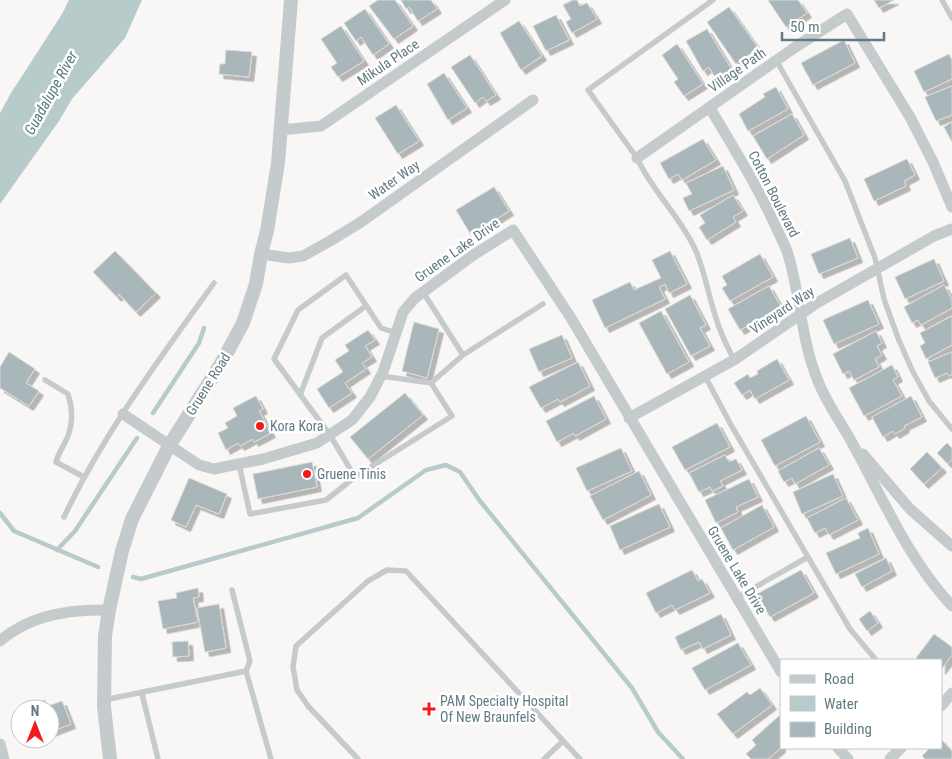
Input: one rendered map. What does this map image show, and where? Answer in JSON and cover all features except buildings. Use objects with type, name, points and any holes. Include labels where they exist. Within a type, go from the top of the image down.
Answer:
[{"type":"street","name":"Gruene Road","points":[[110,759],[104,700],[104,636],[122,551],[132,520],[169,446],[222,362],[243,324],[256,284],[270,213],[292,0]]},
{"type":"street","name":"Mikula Place","points":[[280,130],[321,126],[505,0]]},
{"type":"street","name":"Village Path","points":[[637,158],[776,60],[847,14],[910,117],[933,162],[952,207]]},
{"type":"street","name":"Water Way","points":[[261,254],[289,258],[303,256],[330,241],[361,222],[533,100]]},
{"type":"street","name":"Cotton Boulevard","points":[[710,108],[749,173],[788,254],[803,332],[816,376],[828,404],[849,438],[912,553],[938,591],[952,606]]},
{"type":"street","name":"Vineyard Way","points":[[629,418],[734,360],[817,303],[934,236],[952,229]]},
{"type":"street","name":"Gruene Lake Drive","points":[[123,414],[199,465],[214,468],[263,459],[317,443],[352,420],[370,398],[381,376],[403,312],[415,298],[472,256],[513,230],[571,318],[780,670]]},
{"type":"street","name":"Cotton Boulevard","points":[[849,438],[910,510],[952,546]]},
{"type":"street","points":[[0,642],[10,632],[52,614],[84,609],[108,610]]},
{"type":"street","points":[[942,705],[952,693]]},
{"type":"street","points":[[0,744],[4,759]]},
{"type":"street","points":[[839,749],[848,759]]},
{"type":"street","points":[[890,759],[900,749]]},
{"type":"lane","points":[[713,0],[588,90],[637,158],[643,171],[686,232],[702,265],[719,327],[734,360]]},
{"type":"lane","points":[[942,0],[952,18]]},
{"type":"lane","points":[[776,60],[845,181],[877,269],[884,299],[912,370],[929,401],[952,429]]},
{"type":"lane","points":[[355,477],[330,435],[274,358],[298,310],[346,275],[381,328],[396,333]]},
{"type":"lane","points":[[64,517],[84,477],[154,365],[214,283]]},
{"type":"lane","points":[[423,292],[463,355]]},
{"type":"lane","points":[[381,376],[431,382],[463,355],[543,304]]},
{"type":"lane","points":[[300,395],[322,338],[366,306]]},
{"type":"lane","points":[[705,376],[731,425],[850,629],[875,659]]},
{"type":"lane","points":[[46,380],[68,394],[71,403],[69,433],[56,462],[84,477]]},
{"type":"lane","points":[[239,464],[250,514],[326,500],[355,477],[452,416],[431,382]]},
{"type":"lane","points":[[736,598],[808,557]]},
{"type":"lane","points":[[358,759],[308,706],[297,690],[293,667],[296,646],[368,581],[387,570],[406,571],[580,759]]},
{"type":"lane","points":[[232,590],[250,661],[246,671],[271,759]]},
{"type":"lane","points":[[104,700],[142,694],[246,671]]},
{"type":"lane","points":[[142,694],[158,759]]},
{"type":"lane","points":[[544,759],[563,741]]},
{"type":"water","name":"Guadalupe River","points":[[69,0],[142,0],[125,38],[72,99],[59,121],[0,204],[0,113]]},
{"type":"waterway","points":[[153,413],[199,343],[204,328]]},
{"type":"waterway","points":[[57,550],[75,531],[137,438]]},
{"type":"waterway","points":[[133,577],[141,579],[358,518],[426,470],[446,465],[460,472],[480,501],[632,688],[658,732],[683,759]]},
{"type":"waterway","points":[[0,513],[14,531],[98,567]]},
{"type":"place","name":"Kora Kora","points":[[260,426]]},
{"type":"place","name":"Gruene Tinis","points":[[307,474]]},
{"type":"place","name":"PAM Specialty Hospital Of New Braunfels","points":[[429,709]]}]
